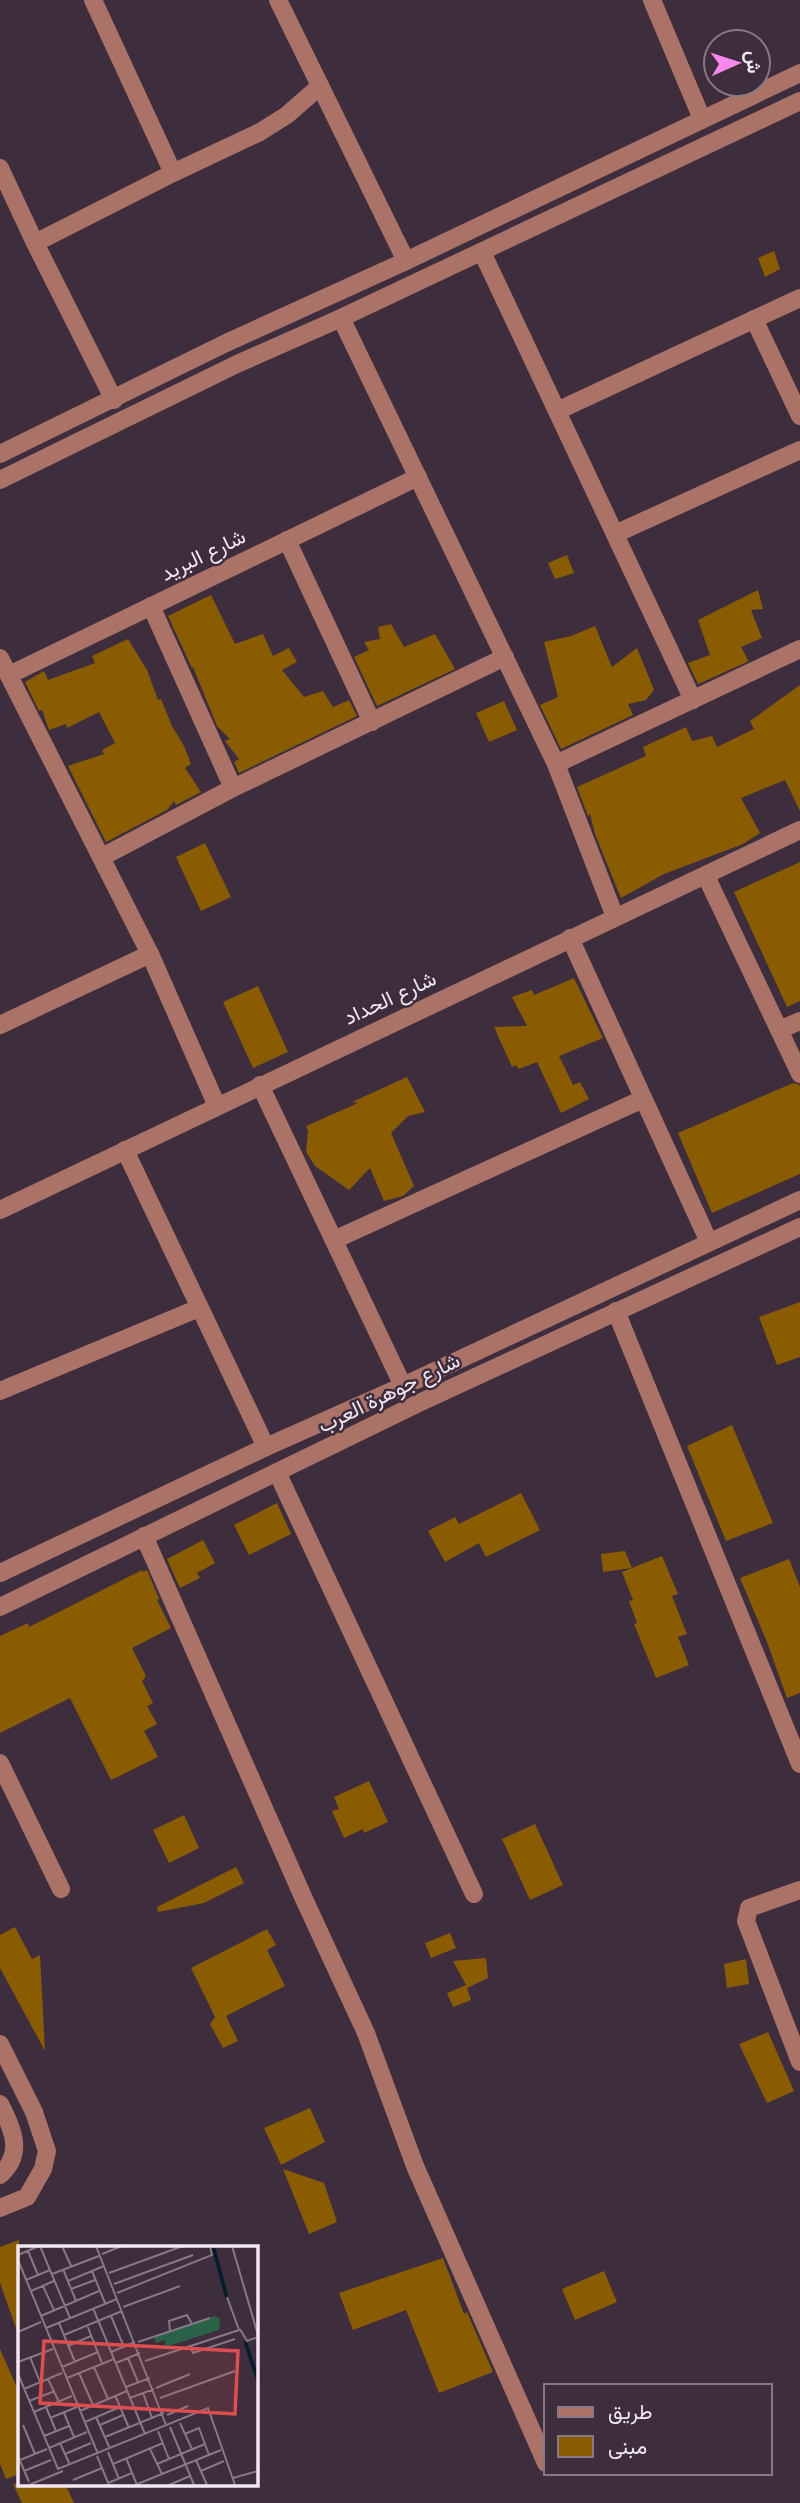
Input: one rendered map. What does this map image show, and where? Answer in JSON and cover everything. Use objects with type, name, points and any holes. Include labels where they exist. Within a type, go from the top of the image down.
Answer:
[{"type":"street","points":[[93,0],[173,173]]},
{"type":"street","points":[[278,0],[406,261]]},
{"type":"street","points":[[652,0],[702,119]]},
{"type":"street","points":[[0,454],[226,343],[406,261],[800,73]]},
{"type":"street","points":[[35,243],[260,132],[287,115],[320,86]]},
{"type":"street","points":[[0,480],[237,364],[341,318],[800,101]]},
{"type":"street","points":[[0,168],[114,400]]},
{"type":"street","points":[[482,252],[692,700]]},
{"type":"street","points":[[557,411],[800,298]]},
{"type":"street","points":[[341,318],[556,764],[615,918]]},
{"type":"street","points":[[754,320],[800,416]]},
{"type":"street","points":[[226,343],[227,353],[237,364]]},
{"type":"street","points":[[174,369],[181,376],[184,390]]},
{"type":"street","points":[[615,534],[800,450]]},
{"type":"street","name":"شارع البريد","points":[[9,675],[418,477]]},
{"type":"street","points":[[287,540],[372,722]]},
{"type":"street","points":[[151,606],[233,788]]},
{"type":"street","points":[[556,764],[800,649]]},
{"type":"street","points":[[102,857],[233,788],[505,657]]},
{"type":"street","points":[[0,658],[150,954],[217,1106]]},
{"type":"street","name":"شارع الحداد","points":[[0,1210],[800,830]]},
{"type":"street","points":[[706,876],[800,1074]]},
{"type":"street","points":[[570,938],[709,1242]]},
{"type":"street","points":[[0,1024],[150,954]]},
{"type":"street","points":[[779,1030],[800,1021]]},
{"type":"street","points":[[260,1085],[403,1386]]},
{"type":"street","points":[[334,1240],[643,1098]]},
{"type":"street","points":[[125,1150],[266,1447]]},
{"type":"street","name":"شارع جوهرة العرب","points":[[0,1573],[800,1200]]},
{"type":"street","name":"شارع جوهرة العرب","points":[[0,1607],[615,1311],[800,1227]]},
{"type":"street","points":[[0,1391],[199,1308]]},
{"type":"street","points":[[615,1311],[800,1764]]},
{"type":"street","points":[[277,1472],[474,1894]]},
{"type":"street","points":[[144,1536],[366,2033],[415,2166],[544,2458]]},
{"type":"street","points":[[0,1763],[61,1889]]},
{"type":"street","points":[[800,1890],[749,1908],[746,1921],[800,2062]]},
{"type":"street","points":[[0,2044],[34,2112],[47,2151],[43,2169],[27,2197],[0,2208]]},
{"type":"street","points":[[0,2105],[11,2126],[15,2147],[10,2166],[0,2175]]},
{"type":"building","points":[[774,251],[780,269],[765,277],[758,258]]},
{"type":"building","points":[[567,555],[574,573],[555,579],[548,563]]},
{"type":"building","points":[[758,590],[763,609],[751,610],[762,638],[741,647],[747,662],[698,684],[688,663],[710,655],[698,620]]},
{"type":"building","points":[[211,595],[235,644],[263,634],[273,656],[289,648],[297,662],[282,670],[304,697],[323,691],[333,707],[349,700],[357,716],[239,773],[234,762],[239,759],[225,741],[230,739],[217,726],[168,616]]},
{"type":"building","points":[[391,624],[404,647],[435,634],[455,669],[377,706],[354,657],[369,650],[364,642],[380,639],[378,627]]},
{"type":"building","points":[[595,626],[612,667],[637,648],[654,690],[646,700],[628,704],[633,715],[561,749],[540,705],[558,697],[544,642],[571,636]]},
{"type":"building","points":[[128,639],[147,670],[158,700],[161,699],[184,746],[191,764],[185,768],[201,792],[176,805],[174,801],[167,810],[106,842],[68,766],[104,754],[102,750],[115,743],[99,712],[67,728],[66,724],[49,730],[42,710],[39,711],[25,682],[44,671],[48,680],[95,663],[92,656]]},
{"type":"building","points":[[800,685],[800,811],[785,780],[741,798],[760,833],[743,844],[664,874],[621,898],[595,834],[590,814],[588,816],[577,787],[646,756],[643,747],[686,727],[692,741],[712,736],[717,747],[754,729],[750,721]]},
{"type":"building","points":[[504,701],[517,730],[489,742],[476,713]]},
{"type":"building","points":[[205,843],[231,897],[201,911],[176,857]]},
{"type":"building","points":[[800,862],[800,1001],[787,1007],[734,892]]},
{"type":"building","points":[[574,978],[603,1038],[559,1056],[573,1085],[580,1082],[589,1099],[561,1113],[537,1062],[519,1069],[516,1065],[512,1067],[494,1027],[527,1026],[512,997],[532,990],[534,995]]},
{"type":"building","points":[[258,986],[288,1052],[253,1068],[223,1002]]},
{"type":"building","points":[[407,1077],[425,1112],[408,1116],[391,1133],[414,1186],[403,1196],[384,1201],[370,1168],[349,1190],[315,1166],[306,1152],[306,1126]]},
{"type":"building","points":[[793,1083],[800,1085],[800,1174],[712,1213],[678,1133]]},
{"type":"building","points":[[800,1302],[800,1357],[777,1365],[759,1317]]},
{"type":"building","points":[[732,1425],[773,1523],[726,1541],[687,1446]]},
{"type":"building","points":[[521,1493],[540,1530],[486,1557],[479,1543],[445,1562],[428,1531],[455,1517],[459,1524]]},
{"type":"building","points":[[277,1503],[291,1534],[249,1555],[234,1525]]},
{"type":"building","points":[[203,1540],[215,1563],[197,1573],[200,1578],[180,1588],[167,1559]]},
{"type":"building","points":[[625,1551],[632,1568],[603,1572],[601,1554]]},
{"type":"building","points":[[662,1556],[678,1594],[672,1596],[687,1634],[678,1637],[689,1665],[656,1678],[634,1624],[637,1623],[629,1601],[633,1600],[622,1572]]},
{"type":"building","points":[[789,1559],[800,1587],[800,1693],[787,1698],[740,1578]]},
{"type":"building","points":[[142,1570],[147,1570],[159,1599],[157,1600],[171,1628],[132,1648],[146,1676],[142,1681],[153,1703],[147,1706],[157,1724],[144,1731],[158,1757],[111,1780],[70,1698],[0,1733],[0,1636],[28,1623],[29,1627]]},
{"type":"building","points":[[369,1781],[388,1822],[364,1833],[363,1829],[344,1838],[332,1811],[339,1809],[334,1797]]},
{"type":"building","points":[[184,1815],[199,1848],[169,1863],[153,1830]]},
{"type":"building","points":[[535,1824],[563,1885],[530,1900],[502,1839]]},
{"type":"building","points":[[236,1867],[244,1883],[204,1903],[158,1912],[157,1907]]},
{"type":"building","points":[[15,1927],[32,1959],[40,1955],[45,2051],[0,1968],[0,1935]]},
{"type":"building","points":[[267,1929],[276,1945],[267,1950],[285,1986],[226,2016],[238,2041],[223,2048],[210,2024],[215,2017],[191,1968]]},
{"type":"building","points":[[450,1933],[456,1948],[431,1958],[425,1943]]},
{"type":"building","points":[[486,1958],[488,1978],[467,1988],[471,2000],[453,2007],[447,1993],[466,1985],[453,1961]]},
{"type":"building","points":[[746,1959],[749,1984],[727,1988],[724,1964]]},
{"type":"building","points":[[768,2032],[794,2091],[767,2103],[739,2044]]},
{"type":"building","points":[[310,2108],[325,2142],[281,2165],[264,2128]]},
{"type":"building","points":[[283,2169],[324,2183],[337,2222],[309,2234]]},
{"type":"building","points":[[19,2240],[17,2331],[0,2283],[0,2247]]},
{"type":"building","points":[[443,2258],[464,2314],[467,2312],[493,2372],[439,2393],[406,2310],[353,2330],[339,2293]]},
{"type":"building","points":[[604,2271],[617,2302],[575,2320],[562,2289]]},
{"type":"building","points":[[0,2349],[18,2390],[18,2474],[6,2479],[0,2464]]},
{"type":"building","points":[[13,2484],[66,2486],[74,2503],[22,2503]]}]
